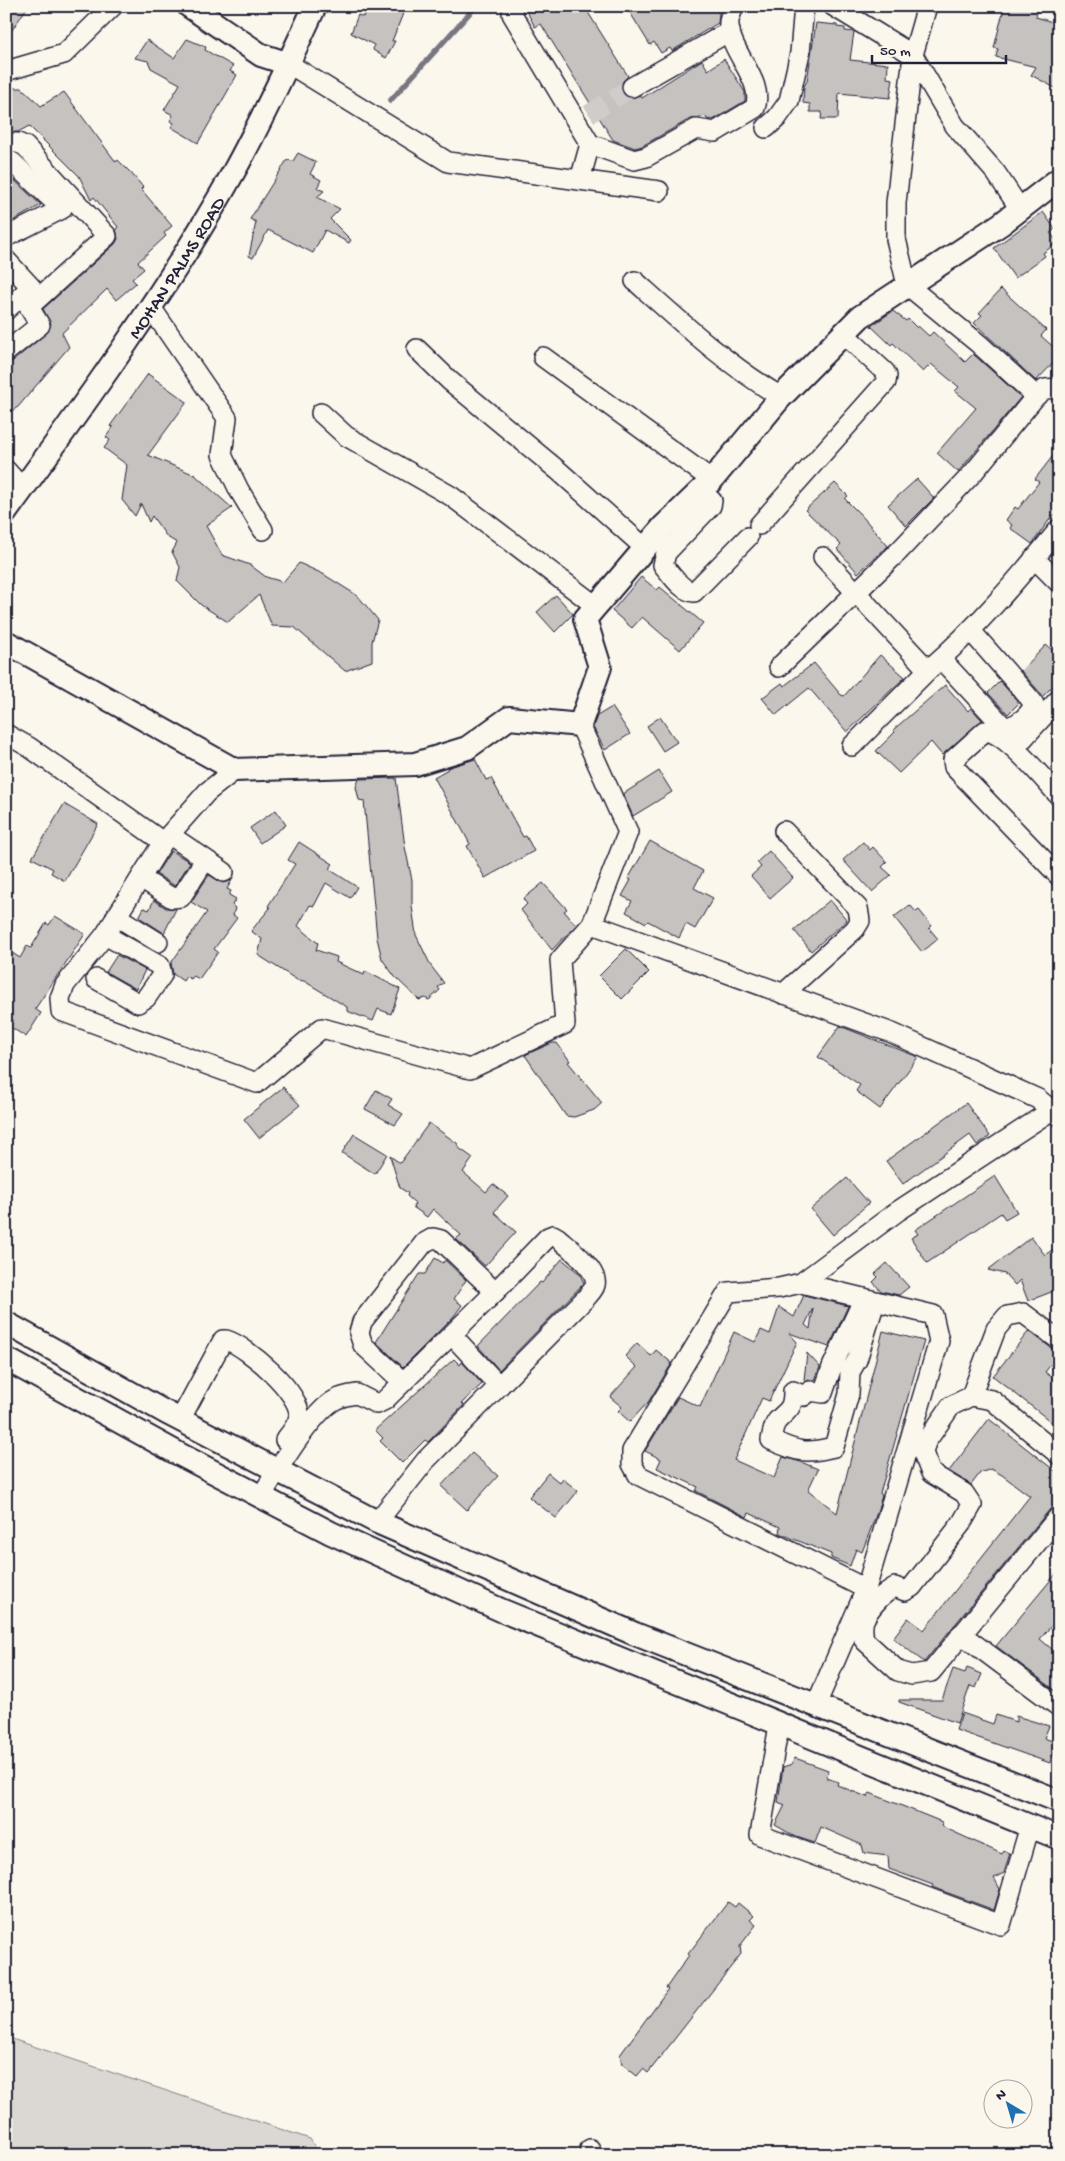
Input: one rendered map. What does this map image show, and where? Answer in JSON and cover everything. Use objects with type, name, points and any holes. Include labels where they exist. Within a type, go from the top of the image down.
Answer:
[{"type":"street","points":[[6,71],[64,54],[114,6]]},
{"type":"street","points":[[189,6],[261,55],[289,64],[448,162],[659,191]]},
{"type":"street","name":"MOHAN PALMS ROAD","points":[[12,500],[69,426],[150,306],[234,172],[289,64],[315,6]]},
{"type":"street","points":[[513,6],[512,14],[583,118],[590,144],[580,180]]},
{"type":"street","points":[[590,144],[634,160],[646,157],[696,130],[715,132],[755,108],[758,101],[755,86],[732,42],[728,23],[734,6]]},
{"type":"street","points":[[766,128],[777,118],[789,101],[800,53],[804,6]]},
{"type":"street","points":[[834,6],[913,55],[955,126],[996,173],[1020,209]]},
{"type":"street","points":[[927,6],[913,55],[896,203],[896,239],[907,285],[979,344],[1036,396]]},
{"type":"street","points":[[632,86],[730,31]]},
{"type":"street","points":[[6,143],[18,143],[25,146],[107,236],[35,292],[6,310]]},
{"type":"street","points":[[6,163],[12,162],[62,209],[6,236]]},
{"type":"street","points":[[109,937],[65,985],[60,998],[61,1011],[257,1083],[322,1028],[470,1069],[564,1024],[560,960],[592,924],[628,832],[580,725],[600,667],[585,619],[663,527],[707,486],[781,397],[860,317],[1001,224],[1059,178]]},
{"type":"street","points":[[6,260],[35,292]]},
{"type":"street","points":[[635,281],[716,353],[746,376],[781,397]]},
{"type":"street","points":[[6,352],[40,325],[30,307],[35,292]]},
{"type":"street","points":[[150,306],[227,418],[222,455],[262,530]]},
{"type":"street","points":[[543,357],[707,486],[712,501],[711,506],[666,553],[663,560],[663,565],[682,586],[688,592],[694,592],[754,531],[886,382],[887,376],[885,372],[844,333]]},
{"type":"street","points":[[417,349],[450,382],[560,472],[645,548]]},
{"type":"street","points":[[779,667],[900,550],[973,473],[1036,396],[1045,389],[1059,388]]},
{"type":"street","points":[[321,413],[346,436],[451,496],[596,606]]},
{"type":"street","points":[[6,470],[12,500]]},
{"type":"street","points":[[852,746],[971,631],[1000,600],[1059,529]]},
{"type":"street","points":[[823,557],[857,592],[935,665],[1004,726],[1016,725],[1030,712],[1034,704],[971,631]]},
{"type":"street","points":[[1034,558],[1059,583]]},
{"type":"street","points":[[6,642],[235,770],[415,764],[467,748],[509,718],[580,725]]},
{"type":"street","points":[[1012,746],[1019,743],[1059,700]]},
{"type":"street","points":[[1059,796],[1012,746],[992,731],[985,731],[953,760],[954,767],[1059,876]]},
{"type":"street","points":[[6,734],[29,747],[166,838],[224,872]]},
{"type":"street","points":[[109,937],[160,966],[162,975],[146,998],[138,1003],[92,977],[116,916],[166,838],[207,792],[235,770]]},
{"type":"street","points":[[784,831],[848,896],[858,908],[860,921],[855,929],[784,994]]},
{"type":"street","points":[[141,878],[172,898],[181,897],[206,860]]},
{"type":"street","points":[[116,916],[158,942]]},
{"type":"street","points":[[592,924],[892,1033],[1038,1098],[1055,1113],[898,1210],[801,1283],[779,1288],[728,1292],[632,1451],[632,1464],[638,1475],[866,1589]]},
{"type":"street","points":[[272,1468],[318,1414],[334,1400],[357,1394],[377,1404],[386,1400],[495,1292],[548,1236],[553,1235],[585,1263],[595,1279],[595,1286],[586,1298],[426,1460],[377,1522]]},
{"type":"street","points":[[404,1382],[363,1345],[359,1333],[362,1322],[424,1243],[433,1238],[441,1240],[495,1292]]},
{"type":"street","points":[[801,1283],[933,1315],[939,1340],[866,1589],[816,1705]]},
{"type":"street","points":[[870,1300],[857,1360],[850,1372],[850,1394],[834,1447],[812,1453],[790,1449],[771,1440],[775,1423],[789,1412],[793,1402],[793,1391],[804,1396],[810,1391],[823,1393],[832,1367],[870,1300]]},
{"type":"street","points":[[971,1396],[996,1329],[1007,1316],[1023,1313],[1059,1340]]},
{"type":"street","points":[[6,1322],[172,1416],[377,1522],[635,1634],[791,1695],[1052,1798],[1030,1826],[1001,1926],[760,1834],[779,1725],[791,1695]]},
{"type":"street","points":[[452,1335],[499,1386]]},
{"type":"street","points":[[150,1438],[172,1416],[223,1340],[230,1341],[273,1371],[293,1399],[299,1414],[260,1497]]},
{"type":"street","points":[[6,1359],[331,1534],[492,1606],[1059,1838]]},
{"type":"street","points":[[1059,1455],[992,1400],[971,1396],[952,1406],[926,1442],[923,1453],[931,1473],[964,1493],[972,1505],[961,1524],[912,1587],[904,1591],[895,1587],[884,1592],[864,1620],[862,1630],[864,1640],[898,1671],[912,1675],[931,1672],[1059,1516]]},
{"type":"street","points":[[492,1606],[506,1578]]},
{"type":"street","points":[[961,1634],[1059,1707]]},
{"type":"shaded area","points":[[6,2037],[310,2139],[320,2155],[6,2155]]},
{"type":"building","points":[[6,6],[28,6],[6,39]]},
{"type":"building","points":[[368,6],[406,6],[392,41],[395,41],[386,58],[373,50],[374,45],[351,33],[358,15],[363,17]]},
{"type":"building","points":[[524,6],[584,6],[628,76],[621,86],[623,93],[627,97],[632,98],[640,95],[642,98],[702,60],[708,70],[724,59],[745,92],[745,101],[713,120],[707,119],[705,116],[690,119],[642,146],[635,148],[613,140],[541,24],[535,27]]},
{"type":"building","points":[[626,6],[714,6],[719,14],[718,23],[672,51],[670,48],[661,53],[654,42],[650,45]]},
{"type":"building","points":[[1007,6],[1038,6],[1036,17],[1059,26],[1059,90],[1031,75],[1036,67],[996,57],[998,49],[994,48],[1004,8],[1007,9]]},
{"type":"building","points":[[816,23],[837,25],[837,27],[845,28],[845,31],[854,32],[850,60],[888,64],[887,78],[893,79],[890,98],[839,93],[838,119],[821,119],[822,112],[810,112],[810,104],[803,103],[804,86],[807,81]]},
{"type":"building","points":[[187,39],[206,47],[205,50],[233,66],[230,71],[237,75],[198,143],[171,127],[174,123],[170,121],[173,115],[164,110],[180,84],[151,68],[148,61],[135,58],[147,40],[174,58]]},
{"type":"building","points":[[6,88],[22,88],[41,106],[64,92],[116,162],[118,160],[131,173],[143,187],[141,189],[172,226],[164,233],[166,236],[138,262],[144,269],[132,279],[136,283],[116,300],[107,289],[62,333],[69,347],[18,407],[6,414],[6,363],[13,361],[47,333],[51,324],[43,309],[115,244],[118,239],[116,229],[118,227],[94,197],[91,200],[79,176],[29,126],[18,132],[6,132]]},
{"type":"building","points":[[298,153],[316,162],[310,174],[321,180],[317,188],[324,191],[317,197],[340,209],[330,219],[351,240],[349,243],[325,230],[313,253],[268,230],[253,258],[249,256],[256,222],[250,219],[287,160],[293,161]]},
{"type":"building","points":[[14,180],[41,205],[11,222],[6,216],[6,185]]},
{"type":"building","points":[[1043,212],[1055,229],[1050,233],[1058,242],[1043,253],[1045,256],[1015,278],[994,248]]},
{"type":"building","points":[[1001,289],[1046,330],[1041,336],[1059,352],[1059,357],[1036,381],[974,323],[982,315],[979,313]]},
{"type":"building","points":[[893,311],[906,321],[908,319],[929,336],[933,332],[965,362],[973,354],[1021,397],[958,472],[937,453],[976,408],[955,391],[959,387],[931,364],[923,372],[893,343],[891,345],[871,326]]},
{"type":"building","points":[[148,374],[187,402],[148,455],[195,475],[232,508],[206,526],[222,555],[250,565],[266,577],[283,582],[299,563],[323,574],[358,596],[378,620],[372,642],[372,661],[345,671],[294,627],[272,626],[259,595],[228,622],[201,605],[177,581],[180,567],[172,552],[177,543],[167,537],[152,516],[149,522],[141,504],[135,516],[122,500],[127,465],[104,448],[110,440],[106,437],[113,427],[110,426]]},
{"type":"building","points":[[1059,448],[1059,518],[1053,515],[1032,544],[1010,528],[1012,525],[1006,520],[1015,507],[1018,509],[1039,482],[1035,479]]},
{"type":"building","points":[[917,479],[934,498],[906,526],[888,505]]},
{"type":"building","points":[[835,483],[848,496],[845,499],[888,546],[858,573],[837,549],[841,545],[805,510]]},
{"type":"building","points":[[641,577],[657,590],[660,587],[703,623],[680,650],[642,617],[632,628],[612,611]]},
{"type":"building","points":[[556,595],[573,614],[555,632],[537,612]]},
{"type":"building","points":[[1046,645],[1059,656],[1059,680],[1043,696],[1021,671]]},
{"type":"building","points":[[880,655],[905,677],[847,732],[809,688],[776,715],[762,698],[782,683],[784,686],[814,663],[841,695],[844,696]]},
{"type":"building","points":[[1000,681],[1019,703],[1008,714],[988,693]]},
{"type":"building","points":[[945,685],[968,711],[971,708],[982,720],[942,755],[931,742],[899,773],[876,751],[895,732],[893,730]]},
{"type":"building","points":[[612,707],[630,734],[605,750],[593,727],[597,716]]},
{"type":"building","points":[[660,717],[677,742],[663,751],[647,726]]},
{"type":"building","points":[[475,759],[486,780],[491,778],[523,837],[526,836],[534,851],[485,878],[467,846],[470,844],[434,777],[447,768]]},
{"type":"building","points":[[659,771],[672,792],[633,816],[623,794]]},
{"type":"building","points":[[396,778],[405,847],[412,880],[412,906],[416,935],[431,966],[444,983],[438,987],[440,990],[429,1000],[425,998],[419,1000],[395,977],[382,959],[377,938],[364,801],[359,800],[356,787],[359,779]]},
{"type":"building","points":[[64,804],[98,824],[65,881],[51,873],[53,869],[32,858]]},
{"type":"building","points":[[276,810],[286,825],[260,843],[250,828]]},
{"type":"building","points":[[650,841],[703,871],[694,888],[713,898],[695,929],[686,924],[679,938],[648,921],[646,923],[626,912],[632,901],[622,896],[631,880],[628,879]]},
{"type":"building","points":[[299,842],[333,864],[329,869],[357,887],[350,898],[326,883],[314,906],[310,905],[298,926],[318,943],[316,950],[337,957],[336,962],[364,975],[365,971],[400,989],[391,1014],[378,1009],[373,1021],[347,1011],[347,1007],[304,981],[297,980],[258,955],[262,939],[251,931],[270,908],[268,906],[295,864],[288,860]]},
{"type":"building","points":[[863,842],[870,850],[873,847],[887,862],[882,867],[891,875],[872,892],[843,860]]},
{"type":"building","points":[[171,851],[190,862],[175,886],[156,874]]},
{"type":"building","points":[[769,851],[793,878],[770,898],[751,876],[761,867],[757,862]]},
{"type":"building","points":[[209,875],[223,883],[232,880],[227,889],[231,891],[229,895],[236,899],[232,905],[235,908],[233,915],[237,918],[214,949],[218,952],[199,979],[194,976],[191,979],[186,976],[183,981],[173,974],[171,963],[207,912],[191,902]]},
{"type":"building","points":[[543,883],[567,909],[564,911],[576,925],[552,950],[521,910],[527,904],[523,899]]},
{"type":"building","points":[[154,900],[166,908],[176,909],[164,933],[139,917],[144,908],[149,910]]},
{"type":"building","points":[[830,900],[847,920],[811,951],[794,930]]},
{"type":"building","points":[[910,905],[916,912],[919,910],[932,926],[929,928],[938,939],[922,952],[894,917]]},
{"type":"building","points":[[55,916],[85,934],[35,1009],[41,1013],[26,1037],[6,1024],[6,949],[20,958],[27,946],[31,948],[46,923],[49,925]]},
{"type":"building","points":[[626,949],[649,972],[622,999],[599,976]]},
{"type":"building","points":[[117,955],[145,970],[136,989],[106,972]]},
{"type":"building","points":[[840,1026],[918,1057],[880,1109],[856,1091],[860,1085],[818,1057]]},
{"type":"building","points":[[552,1043],[557,1043],[570,1061],[568,1062],[602,1103],[594,1110],[574,1117],[566,1116],[525,1055]]},
{"type":"building","points":[[283,1087],[300,1105],[259,1138],[244,1119]]},
{"type":"building","points":[[376,1090],[392,1099],[388,1105],[403,1114],[395,1125],[365,1109]]},
{"type":"building","points":[[966,1103],[990,1136],[977,1145],[970,1135],[903,1184],[886,1161]]},
{"type":"building","points":[[429,1123],[458,1144],[459,1148],[473,1158],[463,1172],[486,1192],[493,1184],[508,1196],[494,1212],[516,1232],[485,1266],[456,1239],[461,1235],[433,1209],[427,1217],[413,1207],[415,1203],[407,1196],[408,1193],[400,1188],[390,1156],[400,1163]]},
{"type":"building","points":[[354,1134],[387,1154],[375,1174],[342,1153]]},
{"type":"building","points":[[995,1176],[1017,1212],[1005,1219],[1001,1213],[927,1263],[911,1238],[918,1234],[915,1230]]},
{"type":"building","points":[[847,1178],[869,1203],[833,1235],[811,1209]]},
{"type":"building","points":[[1031,1237],[1045,1255],[1059,1245],[1059,1289],[1028,1301],[1020,1280],[1015,1285],[1005,1274],[988,1270]]},
{"type":"building","points":[[435,1258],[443,1263],[445,1260],[466,1280],[454,1299],[462,1305],[454,1316],[403,1367],[376,1342],[419,1274],[425,1274]]},
{"type":"building","points":[[562,1259],[580,1274],[584,1283],[499,1370],[478,1346],[540,1282],[542,1283]]},
{"type":"building","points":[[887,1263],[909,1287],[899,1295],[881,1291],[873,1282],[878,1277],[875,1274]]},
{"type":"building","points":[[804,1295],[848,1306],[829,1347],[789,1333],[797,1342],[769,1401],[762,1398],[734,1460],[774,1478],[783,1457],[818,1469],[808,1490],[837,1513],[883,1331],[924,1341],[880,1493],[882,1496],[875,1518],[862,1552],[856,1549],[850,1566],[831,1558],[831,1554],[779,1533],[780,1527],[749,1513],[747,1517],[696,1491],[698,1487],[657,1468],[661,1459],[645,1451],[678,1397],[700,1407],[734,1332],[755,1342],[761,1330],[770,1334],[779,1307],[794,1317]],"holes":[[[813,1308],[810,1329],[805,1325]]]},
{"type":"building","points":[[1029,1331],[1059,1354],[1045,1372],[1059,1383],[1059,1428],[993,1376]]},
{"type":"building","points":[[637,1343],[651,1356],[656,1350],[672,1363],[649,1401],[630,1422],[618,1411],[622,1407],[610,1397],[637,1367],[625,1356]]},
{"type":"building","points":[[807,1353],[820,1367],[815,1380],[804,1380]]},
{"type":"building","points":[[454,1359],[460,1365],[462,1362],[482,1384],[462,1403],[464,1405],[428,1442],[425,1440],[402,1463],[380,1441],[383,1438],[375,1430]]},
{"type":"building","points":[[989,1419],[1059,1474],[1059,1501],[1050,1509],[924,1662],[893,1638],[908,1618],[924,1630],[1030,1496],[991,1469],[980,1473],[971,1485],[949,1471]]},
{"type":"building","points":[[472,1453],[498,1476],[467,1510],[441,1486]]},
{"type":"building","points":[[548,1473],[560,1483],[563,1479],[578,1491],[556,1518],[529,1497]]},
{"type":"building","points":[[1059,1570],[1059,1617],[1040,1639],[1059,1655],[1059,1693],[996,1646]]},
{"type":"building","points":[[967,1668],[982,1674],[976,1688],[970,1686],[957,1723],[899,1702],[899,1700],[942,1700],[953,1669],[965,1673]]},
{"type":"building","points":[[962,1713],[993,1724],[996,1715],[1016,1722],[1016,1716],[1049,1726],[1044,1738],[1058,1743],[1050,1763],[956,1730]]},
{"type":"building","points":[[795,1758],[828,1770],[827,1778],[838,1782],[837,1785],[867,1797],[870,1793],[942,1822],[943,1827],[1002,1854],[1004,1851],[1010,1853],[1004,1873],[994,1878],[1000,1889],[994,1910],[889,1869],[888,1856],[864,1853],[862,1845],[821,1827],[815,1843],[796,1837],[775,1825],[785,1805],[778,1802],[783,1767],[792,1764]]},
{"type":"building","points":[[728,1902],[735,1907],[738,1903],[754,1916],[750,1920],[756,1925],[740,1946],[741,1954],[648,2073],[643,2069],[637,2076],[622,2064],[620,2055],[668,1989],[666,1988],[688,1954]]},
{"type":"waterway","points":[[390,101],[476,6]]},
{"type":"tunnel","points":[[589,114],[632,87]]}]
